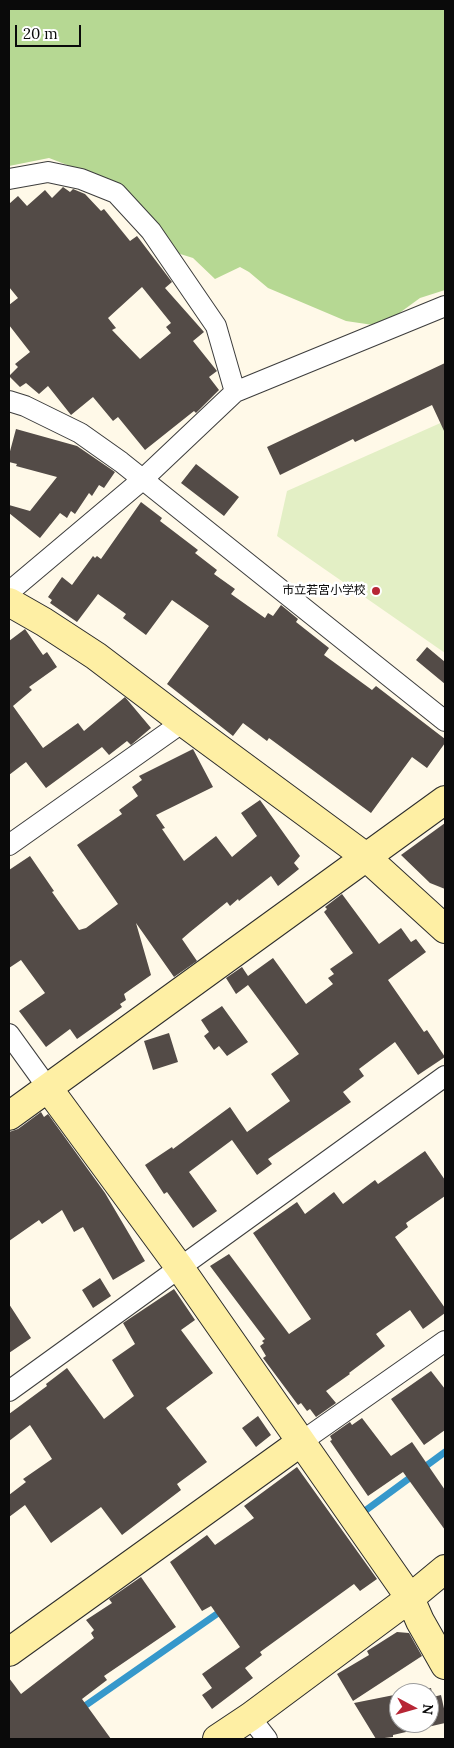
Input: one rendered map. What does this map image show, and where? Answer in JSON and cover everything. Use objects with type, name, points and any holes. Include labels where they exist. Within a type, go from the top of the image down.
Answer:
[{"type":"street","points":[[9,179],[48,172],[81,179],[116,193],[151,231],[216,326],[236,392]]},
{"type":"street","points":[[9,592],[142,480],[236,392],[445,306]]},
{"type":"street","points":[[9,401],[25,406],[80,433],[121,462],[445,720]]},
{"type":"street","points":[[9,602],[96,656],[366,857],[445,929]]},
{"type":"street","points":[[9,845],[183,722]]},
{"type":"street","points":[[9,1116],[445,800]]},
{"type":"street","points":[[9,1034],[180,1268],[410,1598],[420,1621],[445,1665]]},
{"type":"street","points":[[9,1391],[444,1079]]},
{"type":"street","points":[[9,1652],[445,1341]]},
{"type":"street","points":[[217,1739],[250,1717],[410,1598],[445,1569]]},
{"type":"street","points":[[250,1717],[267,1739]]},
{"type":"green space","points":[[9,9],[445,9],[445,290],[420,298],[398,314],[373,325],[346,321],[268,288],[240,267],[215,279],[193,258],[174,252],[149,214],[117,184],[49,158],[9,166]]},
{"type":"green space","points":[[445,421],[445,653],[277,536],[287,491]]},
{"type":"building","points":[[63,187],[70,192],[73,189],[85,194],[101,211],[104,209],[130,241],[137,236],[172,282],[165,288],[204,332],[193,341],[217,371],[209,377],[219,390],[196,413],[194,411],[145,450],[118,417],[113,421],[93,397],[71,415],[48,386],[39,394],[26,383],[20,387],[9,376],[18,367],[15,364],[30,352],[9,325],[9,305],[18,298],[9,287],[9,204],[18,196],[27,206],[45,190],[52,198]],"holes":[[[142,287],[171,323],[166,327],[171,333],[140,359],[112,330],[116,328],[108,318]]]},
{"type":"building","points":[[445,363],[445,433],[432,405],[355,442],[353,439],[280,475],[267,447]]},
{"type":"building","points":[[16,429],[77,446],[115,472],[104,488],[99,485],[92,496],[89,493],[75,514],[71,511],[67,518],[60,513],[40,538],[9,513],[9,505],[30,511],[57,477],[16,466],[17,464],[9,462]]},
{"type":"building","points":[[196,464],[239,497],[224,516],[181,483]]},
{"type":"building","points":[[141,502],[162,518],[160,521],[198,550],[195,553],[217,570],[214,574],[235,589],[231,594],[265,618],[268,613],[273,616],[281,605],[298,619],[296,622],[329,648],[324,655],[372,690],[376,686],[445,739],[445,743],[427,768],[412,757],[371,813],[269,738],[267,741],[243,723],[233,736],[167,684],[209,626],[172,600],[146,635],[123,618],[126,614],[98,594],[77,622],[50,603],[52,600],[48,597],[62,577],[72,585],[93,556],[101,559]]},
{"type":"building","points":[[25,629],[43,655],[47,652],[57,667],[29,687],[32,690],[13,706],[43,748],[78,723],[84,731],[125,697],[151,728],[131,745],[127,741],[109,755],[102,747],[46,788],[26,762],[9,775],[9,641]]},
{"type":"building","points":[[427,647],[445,662],[445,684],[416,660]]},
{"type":"building","points":[[193,749],[213,787],[156,815],[165,828],[162,829],[184,861],[216,836],[232,857],[257,836],[241,813],[260,800],[300,856],[294,863],[299,869],[278,886],[271,876],[239,901],[238,899],[230,906],[227,902],[190,932],[182,939],[197,961],[174,977],[136,923],[151,975],[124,994],[126,1000],[120,1004],[122,1007],[77,1039],[70,1029],[46,1047],[19,1011],[45,993],[21,960],[9,968],[9,870],[30,856],[54,891],[52,892],[79,930],[86,928],[118,904],[77,845],[122,814],[119,810],[138,796],[132,787],[142,780],[139,776]]},
{"type":"building","points":[[445,823],[445,889],[430,883],[401,855]]},
{"type":"building","points":[[342,894],[379,944],[401,928],[411,942],[416,939],[426,952],[388,980],[424,1032],[427,1030],[445,1057],[418,1075],[395,1042],[359,1069],[364,1076],[343,1092],[351,1102],[268,1159],[272,1164],[257,1175],[232,1140],[189,1172],[217,1211],[193,1228],[167,1192],[164,1194],[145,1165],[172,1147],[173,1149],[230,1107],[247,1132],[290,1101],[271,1074],[299,1054],[248,985],[236,994],[226,978],[242,967],[248,976],[273,958],[306,1004],[333,984],[328,978],[334,974],[330,969],[353,953],[324,912],[327,909],[325,907]]},
{"type":"building","points":[[222,1006],[248,1042],[227,1056],[219,1046],[214,1050],[204,1036],[209,1032],[201,1020]]},
{"type":"building","points":[[169,1033],[178,1062],[153,1070],[144,1041]]},
{"type":"building","points":[[41,1112],[44,1117],[48,1114],[105,1193],[145,1261],[113,1280],[83,1227],[74,1232],[62,1210],[42,1224],[39,1220],[9,1241],[9,1132],[18,1129]]},
{"type":"building","points":[[425,1151],[445,1180],[445,1196],[406,1223],[408,1227],[395,1237],[445,1308],[445,1313],[423,1329],[410,1310],[376,1334],[385,1346],[326,1391],[336,1403],[316,1417],[310,1409],[307,1411],[301,1403],[298,1405],[263,1358],[266,1356],[260,1346],[264,1343],[262,1341],[265,1339],[210,1266],[229,1254],[289,1334],[311,1319],[253,1233],[297,1202],[305,1214],[334,1192],[343,1204],[375,1180],[378,1184]]},
{"type":"building","points":[[100,1278],[111,1296],[93,1308],[82,1290]]},
{"type":"building","points":[[174,1289],[195,1320],[181,1330],[213,1373],[166,1408],[207,1462],[177,1484],[181,1490],[122,1535],[101,1507],[51,1543],[25,1505],[9,1517],[9,1495],[26,1482],[23,1479],[52,1459],[30,1425],[9,1441],[9,1414],[47,1386],[46,1384],[67,1368],[104,1419],[134,1396],[112,1360],[135,1344],[123,1323]]},
{"type":"building","points":[[9,1304],[31,1338],[9,1353]]},
{"type":"building","points":[[431,1371],[445,1389],[445,1430],[424,1445],[391,1399]]},
{"type":"building","points":[[258,1416],[271,1435],[256,1447],[242,1428]]},
{"type":"building","points":[[362,1418],[391,1456],[412,1442],[445,1490],[445,1530],[403,1472],[368,1496],[330,1441],[332,1440],[330,1436],[350,1422],[352,1425]]},
{"type":"building","points":[[297,1467],[377,1579],[360,1591],[354,1584],[260,1652],[262,1655],[245,1668],[253,1678],[212,1709],[202,1695],[212,1688],[202,1674],[240,1647],[211,1606],[202,1611],[170,1562],[207,1535],[215,1545],[254,1518],[244,1506]]},
{"type":"building","points":[[141,1577],[176,1627],[104,1676],[107,1680],[82,1699],[111,1739],[9,1739],[9,1678],[21,1694],[94,1638],[91,1633],[94,1630],[86,1620],[112,1603],[109,1599]]},
{"type":"building","points":[[397,1632],[409,1633],[422,1656],[353,1701],[337,1674],[369,1655],[367,1651]]},
{"type":"building","points":[[441,1695],[445,1713],[445,1723],[439,1724],[439,1696]]},
{"type":"building","points":[[389,1696],[389,1733],[402,1733],[393,1735],[393,1737],[376,1739],[354,1703]]},
{"type":"waterway","points":[[358,1516],[445,1452]]},
{"type":"waterway","points":[[79,1710],[224,1609]]},
{"type":"place","name":"市立若宮小学校","points":[[376,591]]}]
